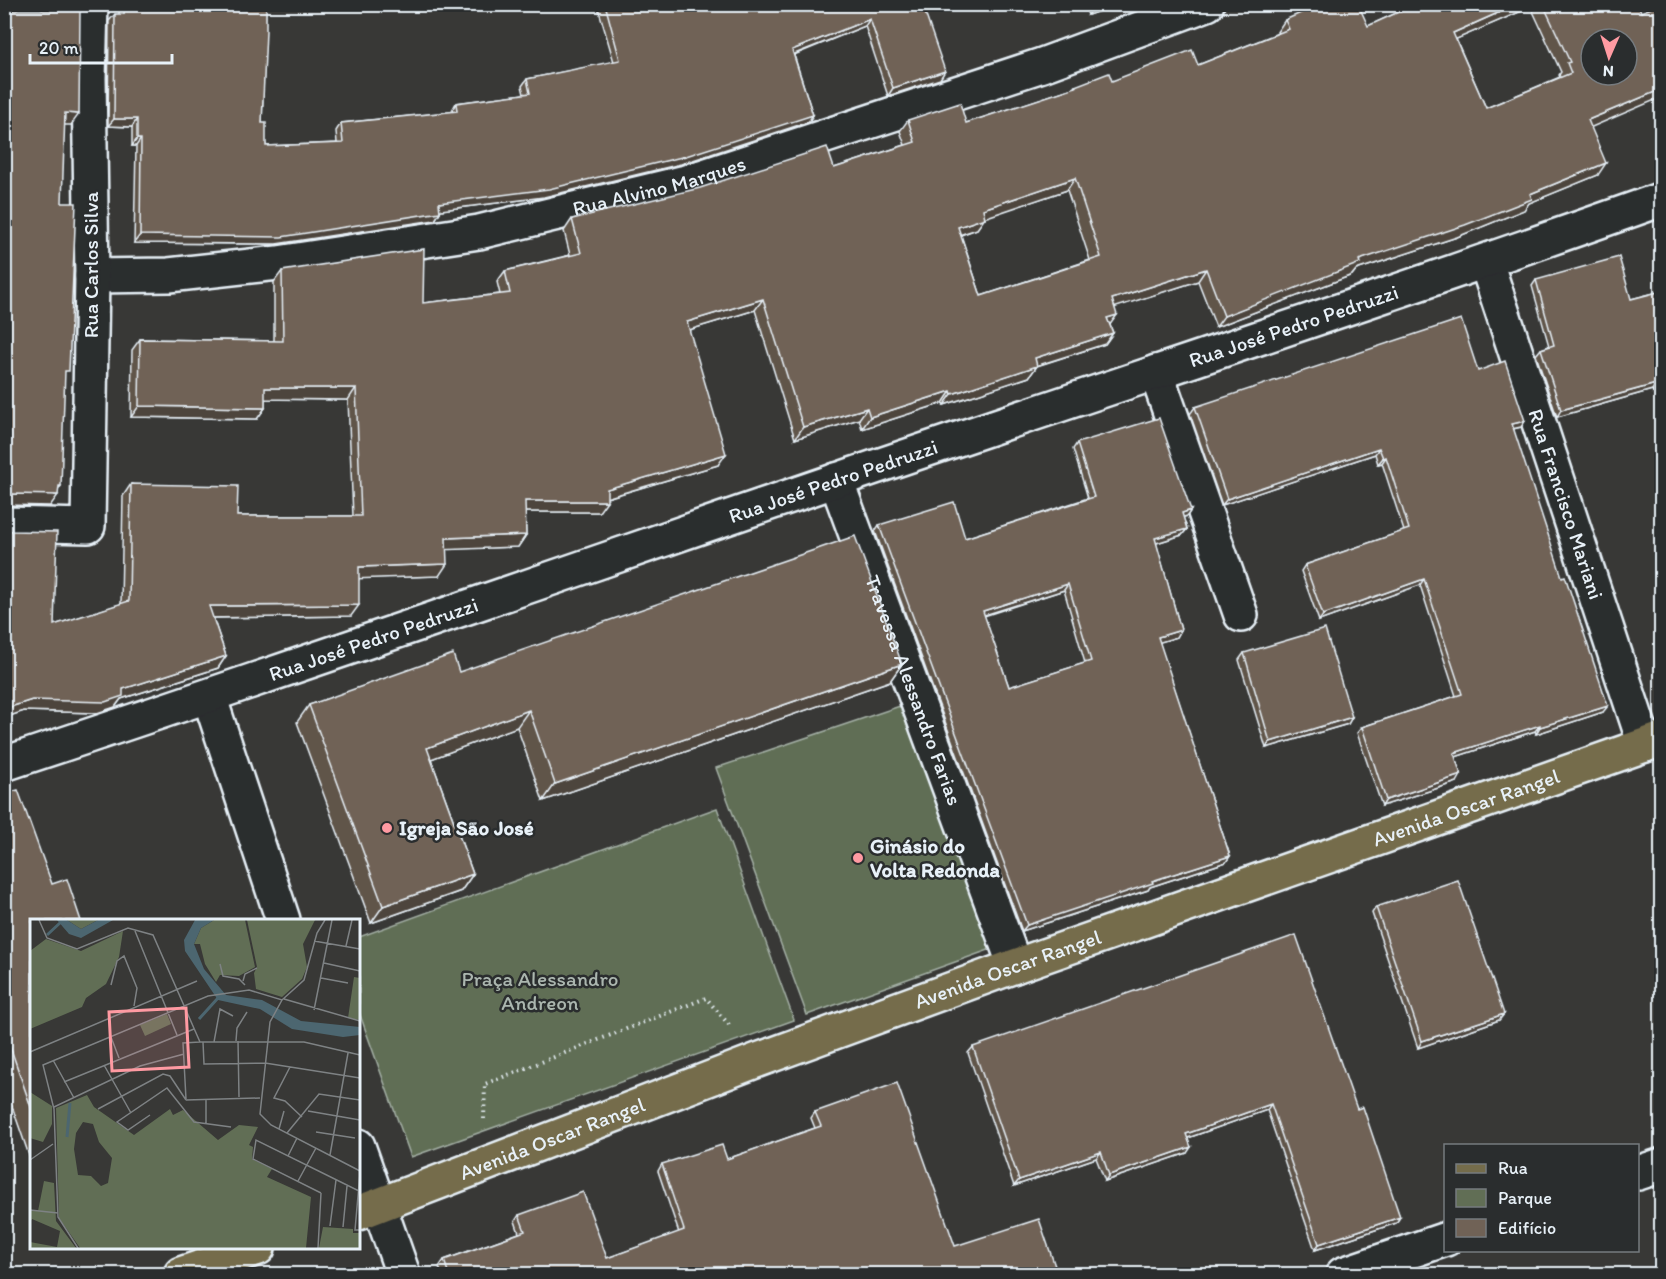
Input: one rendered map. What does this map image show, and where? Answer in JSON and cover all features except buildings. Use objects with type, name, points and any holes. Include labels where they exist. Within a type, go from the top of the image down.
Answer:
[{"type":"main road","name":"Avenida Oscar Rangel","points":[[368,1209],[758,1060],[1016,966],[1653,742]]},
{"type":"main road","points":[[181,1275],[255,1249]]},
{"type":"street","name":"Rua Carlos Silva","points":[[4,524],[88,526],[92,276],[89,78],[91,4]]},
{"type":"street","name":"Rua Alvino Marques","points":[[92,276],[169,275],[278,263],[382,249],[502,227],[686,182],[1042,65],[1207,4]]},
{"type":"street","name":"Rua José Pedro Pedruzzi","points":[[4,764],[209,696],[836,480],[1486,262],[1662,199]]},
{"type":"street","name":"Rua Francisco Mariani","points":[[1486,262],[1653,742]]},
{"type":"street","points":[[1156,372],[1241,615]]},
{"type":"street","name":"Travessa Alessandro Farias","points":[[836,480],[1016,966]]},
{"type":"street","points":[[209,696],[282,919]]},
{"type":"street","points":[[360,1159],[368,1209],[403,1275]]},
{"type":"street","points":[[1639,1173],[1662,1165]]},
{"type":"street","points":[[1343,1275],[1444,1240]]},
{"type":"path","points":[[483,1165],[485,1084],[706,998],[758,1060]]},
{"type":"green space","name":"Ginásio do Volta Redonda","points":[[912,702],[997,947],[807,1015],[716,768]]},
{"type":"green space","name":"Praça Alessandro Andreon","points":[[717,808],[794,1020],[411,1157],[360,1015],[360,937]]},
{"type":"place","name":"Igreja São José","points":[[387,828]]},
{"type":"place","name":"Ginásio do Volta Redonda","points":[[858,858]]}]
